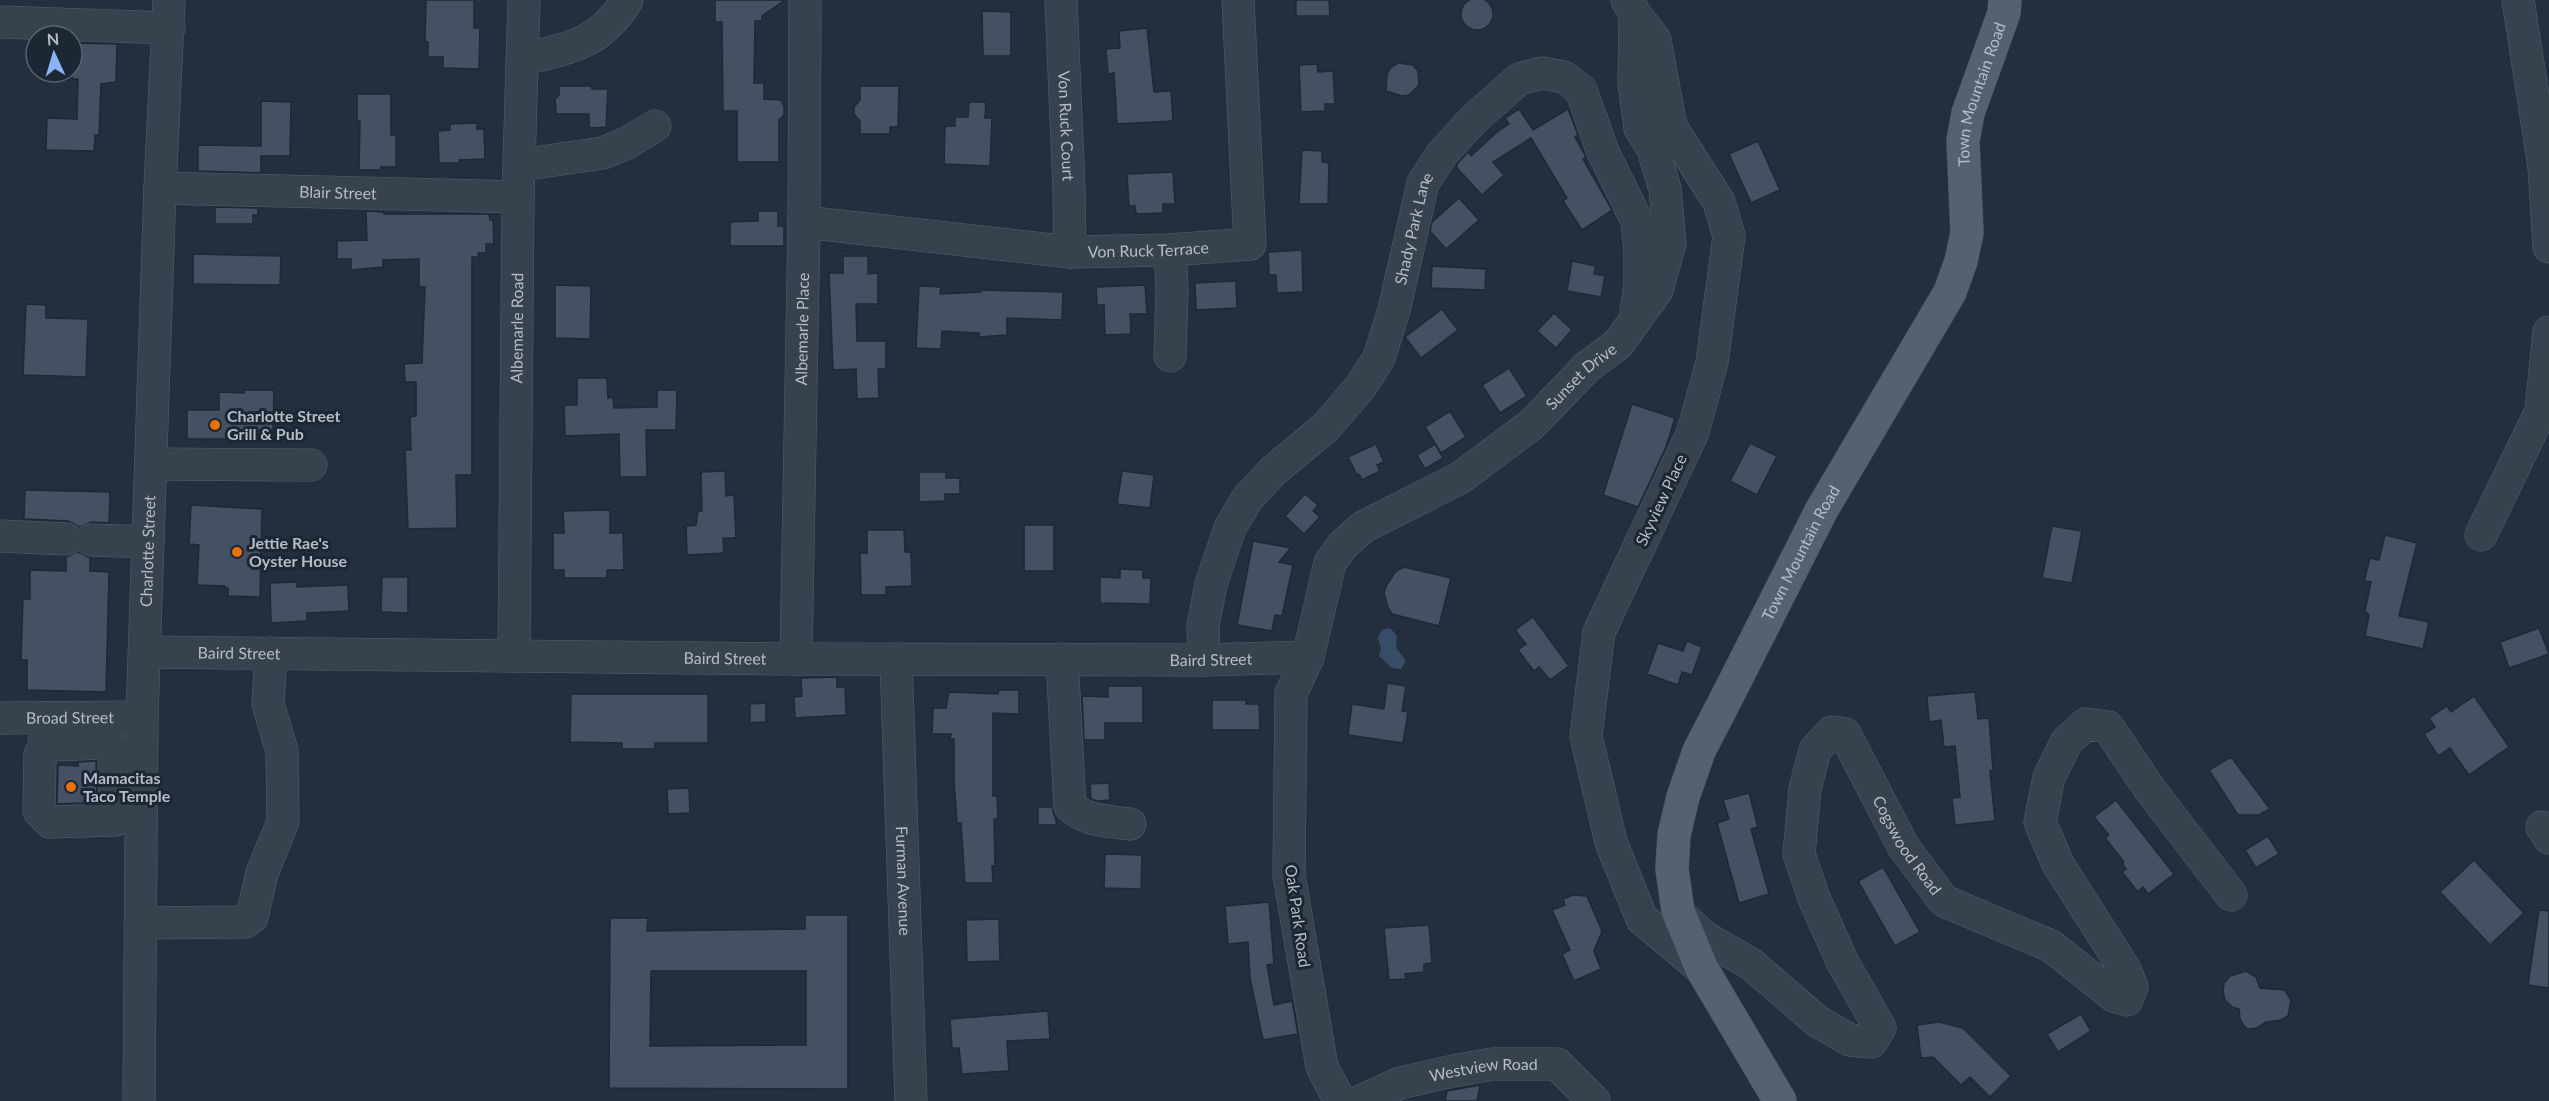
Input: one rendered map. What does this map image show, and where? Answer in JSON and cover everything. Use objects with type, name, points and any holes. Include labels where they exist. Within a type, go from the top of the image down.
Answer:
[{"type":"main road","name":"Town Mountain Road","points":[[1780,1101],[1702,969],[1678,913],[1672,869],[1674,836],[1683,797],[1699,752],[1821,511],[1950,292],[1961,261],[1967,233],[1963,141],[1975,87],[2004,13],[2005,0]]},
{"type":"street","name":"Albemarle Road","points":[[514,656],[518,197],[524,0]]},
{"type":"street","points":[[523,59],[565,49],[590,40],[616,18],[627,0]]},
{"type":"street","name":"Albemarle Place","points":[[796,659],[804,222],[805,0]]},
{"type":"street","name":"Von Ruck Court","points":[[1061,0],[1070,252]]},
{"type":"street","name":"Von Ruck Terrace","points":[[804,222],[1070,252],[1170,250],[1250,244],[1238,0]]},
{"type":"street","points":[[2518,0],[2544,167],[2549,247]]},
{"type":"street","name":"Sunset Drive","points":[[1308,657],[1330,563],[1342,546],[1363,527],[1460,478],[1531,425],[1587,367],[1618,344],[1657,290],[1670,243],[1665,189],[1653,149],[1640,128],[1634,83],[1631,7]]},
{"type":"street","name":"Skyview Place","points":[[1631,7],[1655,40],[1671,128],[1719,202],[1729,236],[1712,362],[1693,432],[1599,632],[1586,736],[1611,842],[1642,919],[1702,969]]},
{"type":"street","points":[[0,22],[169,14]]},
{"type":"street","name":"Charlotte Street","points":[[139,1101],[140,923],[118,740],[142,717],[160,188],[169,14]]},
{"type":"street","name":"Shady Park Lane","points":[[1204,660],[1205,615],[1211,584],[1230,528],[1247,499],[1273,471],[1326,427],[1361,386],[1379,358],[1395,310],[1423,183],[1442,154],[1500,94],[1519,80],[1542,73],[1564,77],[1581,90],[1604,152],[1637,221],[1640,286],[1634,321]]},
{"type":"street","points":[[520,165],[603,153],[627,143],[655,126]]},
{"type":"street","name":"Blair Street","points":[[160,188],[518,197]]},
{"type":"street","points":[[1170,250],[1172,289],[1170,356]]},
{"type":"street","points":[[2481,536],[2541,411],[2549,332]]},
{"type":"street","points":[[151,464],[311,465]]},
{"type":"street","points":[[0,537],[148,542]]},
{"type":"street","name":"Baird Street","points":[[145,652],[796,659],[1204,660],[1308,657]]},
{"type":"street","points":[[140,923],[245,922],[252,917],[262,873],[283,822],[282,751],[268,704],[271,653]]},
{"type":"street","name":"Oak Park Road","points":[[1308,657],[1291,694],[1289,875],[1322,1067],[1340,1101]]},
{"type":"street","name":"Furman Avenue","points":[[896,659],[911,1101]]},
{"type":"street","points":[[1062,659],[1070,806],[1084,816],[1097,820],[1130,824]]},
{"type":"street","name":"Broad Street","points":[[0,718],[44,731],[118,740]]},
{"type":"street","name":"Cogswood Road","points":[[1678,913],[1706,938],[1751,964],[1817,1021],[1850,1040],[1871,1042],[1880,1028],[1842,961],[1814,898],[1799,854],[1805,789],[1815,750],[1832,732],[1845,734],[1903,846],[1944,901],[2051,946],[2114,996],[2127,1000],[2132,987],[2124,968],[2058,864],[2040,822],[2049,777],[2067,741],[2086,724],[2108,728],[2149,788],[2231,896]]},
{"type":"street","points":[[44,731],[39,754],[39,811],[50,822],[115,820],[128,810]]},
{"type":"street","name":"Westview Road","points":[[1361,1101],[1400,1083],[1493,1064],[1557,1064],[1594,1101]]},
{"type":"water","points":[[1387,628],[1397,636],[1396,648],[1406,661],[1401,669],[1392,668],[1379,656],[1381,648],[1378,638],[1382,630]]},
{"type":"building","points":[[1477,-2],[1489,2],[1493,14],[1489,26],[1477,30],[1465,26],[1461,14],[1465,2]]},
{"type":"building","points":[[426,0],[474,0],[474,28],[480,28],[479,69],[443,68],[443,57],[428,57],[428,42],[425,42]]},
{"type":"building","points":[[715,0],[785,0],[762,16],[762,21],[755,21],[754,83],[764,83],[764,99],[781,100],[784,106],[784,115],[779,120],[779,162],[737,162],[737,111],[723,111],[722,22],[715,22]]},
{"type":"building","points":[[1296,0],[1329,0],[1330,16],[1296,16]]},
{"type":"building","points":[[982,11],[1011,12],[1011,56],[983,56]]},
{"type":"building","points":[[1147,28],[1154,92],[1171,91],[1173,121],[1117,124],[1114,73],[1108,74],[1106,49],[1120,48],[1119,31]]},
{"type":"building","points":[[84,43],[117,44],[116,82],[101,84],[99,135],[95,135],[94,151],[46,150],[47,118],[77,119],[78,84],[84,84]]},
{"type":"building","points":[[1398,63],[1413,65],[1418,71],[1419,85],[1409,95],[1402,96],[1386,91],[1387,74],[1391,67]]},
{"type":"building","points":[[1317,64],[1318,72],[1333,71],[1335,104],[1325,104],[1325,111],[1301,112],[1299,65]]},
{"type":"building","points":[[559,86],[591,86],[592,89],[608,89],[606,127],[589,128],[589,114],[556,114],[555,99],[559,95]]},
{"type":"building","points":[[860,86],[899,86],[898,127],[890,127],[890,134],[860,134],[860,121],[854,114],[854,107],[860,100]]},
{"type":"building","points":[[357,94],[391,94],[391,135],[396,135],[396,167],[359,170],[360,121],[357,121]]},
{"type":"building","points":[[261,101],[291,102],[290,156],[261,156],[261,173],[198,171],[198,145],[261,146]]},
{"type":"building","points":[[969,102],[986,102],[985,118],[992,118],[990,166],[944,164],[945,126],[955,126],[955,117],[968,117]]},
{"type":"building","points":[[1519,109],[1533,130],[1568,109],[1578,135],[1575,137],[1586,157],[1583,159],[1612,210],[1582,230],[1563,201],[1567,198],[1531,138],[1493,162],[1504,175],[1482,195],[1457,168],[1457,164],[1468,152],[1471,156],[1509,124],[1505,118]]},
{"type":"building","points":[[477,123],[477,129],[484,129],[485,159],[459,160],[460,163],[439,163],[438,131],[450,130],[450,124]]},
{"type":"building","points":[[1758,141],[1780,190],[1751,203],[1729,154]]},
{"type":"building","points":[[1302,150],[1322,151],[1322,162],[1329,163],[1328,204],[1299,204]]},
{"type":"building","points":[[1173,172],[1175,204],[1163,204],[1163,213],[1136,214],[1135,206],[1129,206],[1127,174]]},
{"type":"building","points":[[1459,198],[1479,220],[1446,249],[1430,231],[1432,222]]},
{"type":"building","points":[[215,207],[258,208],[258,215],[253,215],[253,224],[215,224]]},
{"type":"building","points":[[366,211],[384,212],[384,214],[489,214],[490,220],[493,220],[494,244],[486,244],[486,253],[478,253],[479,257],[472,257],[472,475],[456,475],[457,528],[408,529],[405,450],[411,450],[410,417],[416,416],[416,382],[405,382],[404,364],[422,363],[425,287],[419,287],[419,259],[383,260],[383,267],[351,270],[351,259],[337,259],[337,241],[367,240]]},
{"type":"building","points":[[758,211],[778,211],[778,226],[784,226],[784,246],[730,246],[730,222],[758,221]]},
{"type":"building","points":[[1302,250],[1303,292],[1277,293],[1276,275],[1269,275],[1268,252]]},
{"type":"building","points":[[193,254],[281,256],[280,285],[193,284]]},
{"type":"building","points":[[843,256],[868,256],[868,274],[878,273],[878,304],[856,304],[857,341],[886,341],[886,369],[878,369],[879,398],[857,399],[856,369],[833,370],[829,273],[843,273]]},
{"type":"building","points":[[1572,261],[1596,266],[1594,274],[1605,276],[1601,297],[1567,291]]},
{"type":"building","points":[[1432,266],[1486,269],[1485,290],[1431,288]]},
{"type":"building","points":[[1236,281],[1237,308],[1196,310],[1195,283]]},
{"type":"building","points":[[555,285],[591,286],[590,339],[555,338]]},
{"type":"building","points":[[1145,285],[1147,314],[1130,314],[1131,334],[1105,335],[1104,305],[1097,305],[1096,287]]},
{"type":"building","points":[[919,286],[941,287],[940,294],[981,292],[981,290],[1063,292],[1062,320],[1007,318],[1007,335],[979,337],[979,333],[942,331],[941,349],[916,348]]},
{"type":"building","points":[[26,304],[46,305],[46,318],[88,319],[86,377],[23,375]]},
{"type":"building","points":[[1442,309],[1458,330],[1421,358],[1405,337]]},
{"type":"building","points":[[1554,313],[1572,330],[1556,348],[1537,331]]},
{"type":"building","points":[[1509,368],[1527,396],[1500,413],[1482,385]]},
{"type":"building","points":[[577,378],[607,378],[608,398],[613,397],[614,408],[657,407],[657,390],[677,390],[676,430],[646,430],[647,477],[620,477],[619,434],[565,436],[564,405],[577,405]]},
{"type":"building","points":[[244,390],[274,390],[273,430],[255,430],[255,435],[244,435],[244,439],[187,439],[187,410],[219,410],[219,392],[244,393]]},
{"type":"building","points":[[1632,404],[1675,418],[1666,447],[1638,507],[1603,495]]},
{"type":"building","points":[[1450,411],[1466,437],[1441,453],[1425,427]]},
{"type":"building","points":[[1750,443],[1777,456],[1757,495],[1730,481]]},
{"type":"building","points":[[1376,444],[1384,462],[1377,465],[1380,471],[1362,480],[1348,457]]},
{"type":"building","points":[[1435,444],[1443,458],[1425,469],[1417,455]]},
{"type":"building","points":[[725,471],[726,496],[734,495],[736,538],[723,538],[724,553],[687,555],[686,526],[696,525],[698,511],[702,511],[701,472]]},
{"type":"building","points":[[1122,471],[1154,475],[1150,508],[1117,504]]},
{"type":"building","points":[[919,472],[946,472],[946,478],[960,478],[960,494],[945,494],[945,501],[919,502]]},
{"type":"building","points":[[25,490],[110,492],[109,523],[91,522],[80,527],[68,521],[24,519]]},
{"type":"building","points":[[1305,494],[1318,505],[1313,511],[1320,517],[1304,534],[1285,516]]},
{"type":"building","name":"Jettie Rae's Oyster House","points":[[191,505],[262,509],[260,597],[228,596],[228,588],[225,586],[197,585],[199,545],[189,544]]},
{"type":"building","points":[[610,510],[610,533],[623,533],[624,570],[607,570],[607,578],[564,578],[564,570],[553,570],[553,533],[564,533],[563,511]]},
{"type":"building","points":[[1024,525],[1054,525],[1054,571],[1024,571]]},
{"type":"building","points":[[2052,526],[2082,531],[2072,583],[2042,578]]},
{"type":"building","points":[[867,530],[904,530],[905,552],[911,552],[912,586],[886,587],[886,595],[861,595],[860,553],[867,553]]},
{"type":"building","points":[[2385,535],[2417,543],[2399,616],[2429,622],[2423,649],[2365,636],[2369,615],[2365,611],[2371,582],[2364,581],[2370,558],[2379,560]]},
{"type":"building","points":[[1253,541],[1291,548],[1279,562],[1293,565],[1282,616],[1275,615],[1272,631],[1237,625]]},
{"type":"building","points":[[78,552],[90,558],[90,571],[109,572],[106,692],[27,690],[27,660],[21,660],[23,599],[30,599],[30,570],[66,571],[66,557]]},
{"type":"building","points":[[1404,567],[1451,578],[1439,626],[1392,614],[1388,608],[1384,593],[1386,586],[1396,571]]},
{"type":"building","points":[[1120,569],[1143,570],[1143,578],[1151,578],[1150,604],[1100,603],[1100,577],[1120,578]]},
{"type":"building","points":[[382,577],[408,577],[408,613],[381,612]]},
{"type":"building","points":[[296,582],[297,587],[348,585],[349,611],[307,613],[307,621],[271,623],[270,583]]},
{"type":"building","points":[[1533,617],[1569,666],[1550,680],[1539,667],[1534,671],[1518,650],[1526,644],[1515,630]]},
{"type":"building","points":[[2539,628],[2549,654],[2509,668],[2500,642]]},
{"type":"building","points":[[1687,641],[1702,647],[1692,675],[1682,672],[1678,685],[1647,674],[1658,643],[1683,651]]},
{"type":"building","points":[[837,677],[837,687],[845,687],[846,715],[795,718],[794,697],[802,696],[801,678]]},
{"type":"building","points":[[1387,683],[1406,686],[1402,711],[1408,712],[1403,743],[1348,735],[1352,704],[1384,709]]},
{"type":"building","points":[[1108,686],[1143,686],[1143,723],[1105,723],[1105,740],[1084,740],[1082,696],[1108,697]]},
{"type":"building","points":[[999,690],[1019,690],[1019,714],[993,713],[993,796],[997,796],[998,819],[994,819],[993,883],[965,883],[961,823],[957,823],[954,739],[950,739],[951,734],[932,734],[933,708],[946,708],[949,692],[998,694]]},
{"type":"building","points":[[1975,692],[1978,719],[1989,718],[1993,770],[1990,771],[1995,821],[1955,825],[1952,798],[1960,797],[1955,746],[1944,747],[1941,720],[1929,722],[1927,696]]},
{"type":"building","points":[[571,694],[708,694],[708,743],[655,743],[655,749],[622,749],[622,743],[570,742]]},
{"type":"building","points":[[2474,696],[2509,747],[2469,775],[2450,748],[2438,756],[2424,734],[2435,727],[2429,718],[2447,706],[2451,712]]},
{"type":"building","points":[[1212,700],[1246,700],[1246,704],[1259,704],[1260,730],[1212,730]]},
{"type":"building","points":[[766,703],[766,722],[750,723],[750,704]]},
{"type":"building","points":[[2231,757],[2270,809],[2259,815],[2238,815],[2209,770]]},
{"type":"building","points":[[96,761],[97,799],[84,799],[84,803],[57,804],[58,765],[78,766],[78,762]]},
{"type":"building","points":[[1109,783],[1110,800],[1091,799],[1090,784]]},
{"type":"building","points":[[689,788],[690,813],[668,814],[667,789]]},
{"type":"building","points":[[1749,793],[1758,827],[1751,829],[1769,894],[1739,903],[1717,823],[1729,819],[1723,800]]},
{"type":"building","points":[[2116,800],[2174,874],[2148,894],[2143,887],[2138,892],[2122,872],[2126,869],[2122,863],[2124,862],[2105,838],[2109,835],[2094,817]]},
{"type":"building","points":[[1038,807],[1052,807],[1057,825],[1038,825]]},
{"type":"building","points":[[2268,836],[2279,854],[2256,868],[2245,850]]},
{"type":"building","points":[[1105,854],[1142,855],[1141,889],[1104,888]]},
{"type":"building","points":[[2474,860],[2524,913],[2490,945],[2440,892]]},
{"type":"building","points":[[1883,867],[1920,932],[1895,946],[1858,881]]},
{"type":"building","points":[[1573,895],[1587,896],[1602,931],[1594,951],[1601,969],[1574,981],[1562,954],[1570,950],[1552,910],[1565,905],[1563,899]]},
{"type":"building","points":[[1269,902],[1274,964],[1267,965],[1274,1005],[1292,1001],[1298,1034],[1263,1040],[1250,978],[1248,942],[1228,944],[1225,906]]},
{"type":"building","points":[[2539,910],[2549,911],[2549,988],[2528,985]]},
{"type":"building","points":[[805,915],[848,915],[848,1089],[609,1088],[610,918],[648,918],[647,931],[805,929]],"holes":[[[651,971],[806,971],[806,1045],[650,1046]]]},
{"type":"building","points":[[999,919],[1000,961],[967,962],[966,920]]},
{"type":"building","points":[[1429,925],[1432,963],[1424,964],[1424,972],[1405,974],[1406,979],[1389,980],[1384,928]]},
{"type":"building","points":[[2246,971],[2256,977],[2260,988],[2285,990],[2291,1001],[2288,1016],[2281,1020],[2266,1022],[2257,1028],[2248,1029],[2244,1026],[2240,1019],[2239,1009],[2232,1007],[2225,1000],[2223,992],[2224,983],[2230,976]]},
{"type":"building","points":[[1048,1011],[1050,1039],[1007,1041],[1009,1071],[962,1074],[959,1048],[952,1048],[950,1019]]},
{"type":"building","points":[[2081,1014],[2091,1031],[2058,1052],[2047,1034]]},
{"type":"building","points":[[1939,1022],[1963,1028],[2011,1076],[1990,1097],[1970,1077],[1961,1085],[1933,1057],[1921,1058],[1917,1025]]},
{"type":"building","points":[[1480,1085],[1477,1101],[1445,1101],[1447,1091]]},
{"type":"place","name":"Charlotte Street Grill & Pub","points":[[215,425]]},
{"type":"place","name":"Jettie Rae's Oyster House","points":[[237,552]]},
{"type":"place","name":"Mamacitas Taco Temple","points":[[71,787]]}]
